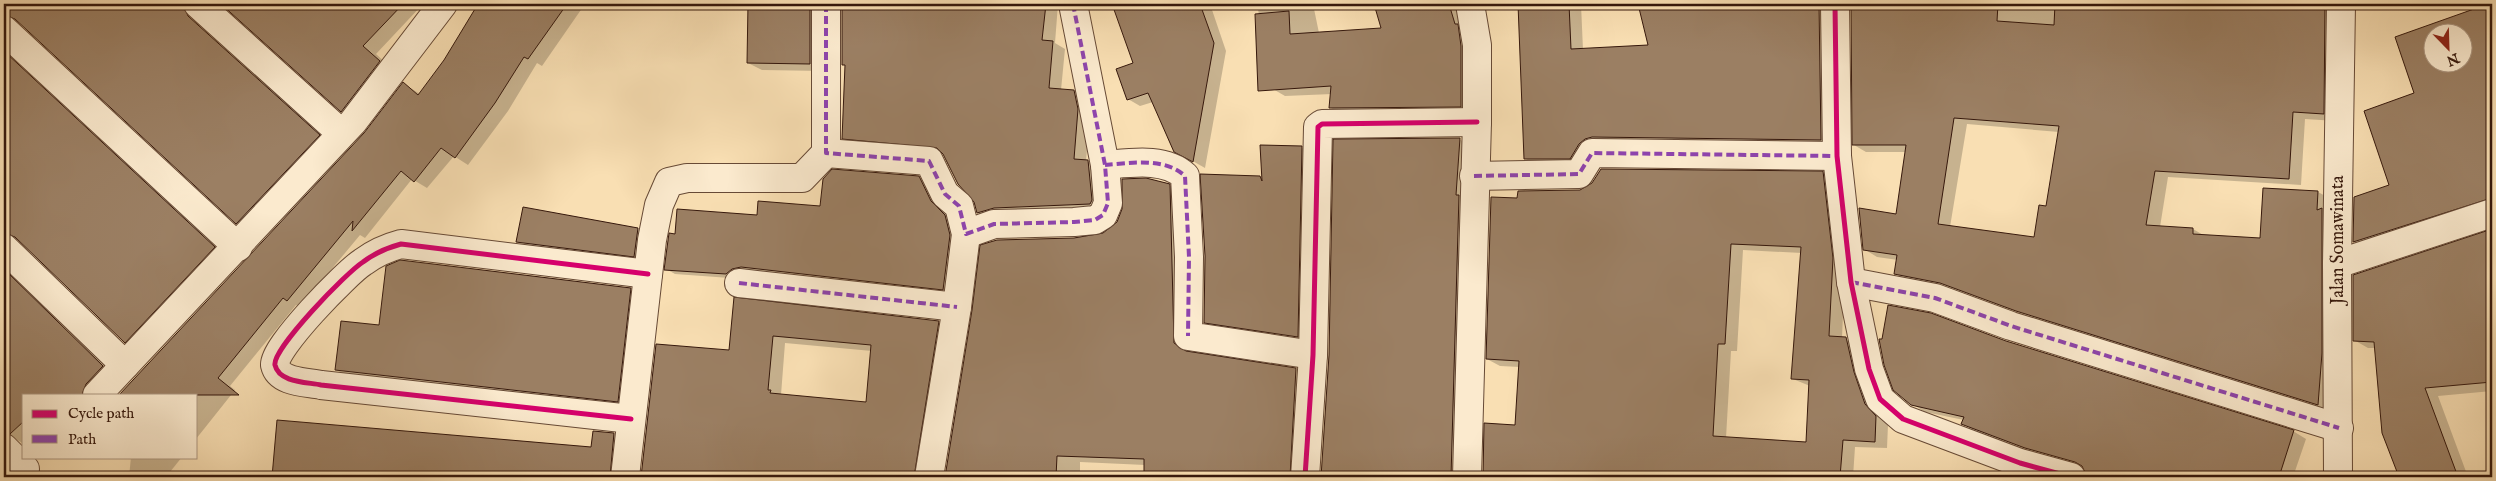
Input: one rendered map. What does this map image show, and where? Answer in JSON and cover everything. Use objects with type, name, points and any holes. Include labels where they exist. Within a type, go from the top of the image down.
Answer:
[{"type":"street","points":[[198,4],[341,133]]},
{"type":"street","points":[[625,477],[648,274],[656,220],[663,194],[670,182],[687,178],[802,178],[826,153],[826,4]]},
{"type":"street","points":[[966,234],[994,224],[1095,220],[1103,215],[1108,203],[1105,165],[1073,4]]},
{"type":"street","points":[[1467,477],[1477,122],[1477,45],[1470,4]]},
{"type":"street","points":[[1835,4],[1837,156],[1851,282],[1869,369],[1880,399],[1903,418],[2020,463],[2071,477]]},
{"type":"street","name":"Jalan Somawinata","points":[[2338,477],[2337,264],[2341,4]]},
{"type":"street","points":[[98,394],[238,247],[352,122],[436,7]]},
{"type":"street","points":[[4,30],[238,247]]},
{"type":"street","points":[[1305,477],[1313,355],[1318,127],[1322,124],[1477,122]]},
{"type":"street","points":[[826,153],[929,161],[945,194],[959,206],[966,234],[957,307],[929,477]]},
{"type":"street","points":[[1474,176],[1578,174],[1592,153],[1837,156]]},
{"type":"street","points":[[1105,165],[1145,162],[1178,169],[1185,176],[1190,257],[1188,336],[1313,355]]},
{"type":"street","points":[[2337,264],[2492,213]]},
{"type":"street","points":[[631,419],[313,383],[288,379],[281,375],[275,364],[276,356],[302,322],[361,263],[381,250],[401,244],[648,274]]},
{"type":"street","points":[[4,248],[125,365]]},
{"type":"street","points":[[1851,282],[1935,298],[2011,326],[2339,428]]},
{"type":"street","points":[[739,283],[957,307]]},
{"type":"street","points":[[4,448],[27,468]]},
{"type":"building","points":[[4,4],[183,4],[188,16],[320,135],[236,224],[15,19],[4,15]]},
{"type":"building","points":[[221,4],[403,4],[363,46],[380,61],[341,112]]},
{"type":"building","points":[[478,4],[567,4],[528,59],[524,57],[495,103],[455,158],[441,148],[414,182],[401,171],[352,231],[353,221],[287,301],[283,298],[218,378],[239,395],[120,394],[364,133],[403,82],[418,95],[444,60]]},
{"type":"building","points":[[748,4],[810,4],[810,64],[747,63]]},
{"type":"building","points":[[842,4],[1046,4],[1042,40],[1053,41],[1049,88],[1074,90],[1078,109],[1074,159],[1088,160],[1092,200],[1090,204],[994,208],[977,213],[974,202],[958,184],[943,154],[937,148],[842,139],[845,65],[842,65]]},
{"type":"building","points":[[1112,4],[1200,4],[1214,43],[1193,162],[1174,152],[1148,93],[1127,100],[1116,69],[1133,63]]},
{"type":"building","points":[[1374,4],[1449,4],[1455,24],[1458,24],[1461,46],[1461,107],[1329,108],[1331,86],[1258,91],[1255,14],[1289,11],[1290,34],[1381,28]]},
{"type":"building","points":[[1518,4],[1569,4],[1571,49],[1648,45],[1638,4],[1819,4],[1821,140],[1592,137],[1585,139],[1579,144],[1570,159],[1524,159]]},
{"type":"building","points":[[1851,4],[1998,4],[1997,21],[2054,25],[2055,4],[2325,4],[2324,114],[2293,112],[2289,179],[2155,171],[2146,225],[2193,228],[2193,234],[2260,238],[2263,188],[2318,191],[2317,210],[2322,208],[2322,353],[2318,405],[2016,311],[1940,283],[1894,274],[1897,255],[1863,250],[1859,208],[1896,214],[1906,145],[1852,145]],"holes":[[[1954,118],[2059,126],[2046,206],[2039,205],[2034,237],[1938,224]]]},
{"type":"building","points":[[2492,4],[2492,198],[2353,242],[2354,197],[2389,185],[2364,111],[2414,93],[2395,37],[2424,27],[2424,72],[2474,72],[2474,22],[2437,22]]},
{"type":"building","points":[[4,51],[215,247],[125,343],[15,237],[4,233]]},
{"type":"building","points":[[1460,138],[1456,195],[1459,195],[1451,477],[1321,477],[1329,355],[1333,139]]},
{"type":"building","points":[[1260,145],[1302,146],[1298,337],[1204,323],[1205,256],[1200,174],[1260,176],[1262,181]]},
{"type":"building","points":[[832,169],[919,176],[931,201],[945,215],[950,235],[943,290],[741,267],[732,269],[726,274],[664,270],[669,233],[675,234],[677,209],[757,215],[758,201],[820,206],[823,179]]},
{"type":"building","points":[[1601,169],[1823,171],[1833,258],[1829,336],[1846,337],[1854,372],[1865,404],[1876,416],[1875,442],[1843,440],[1840,477],[1483,477],[1484,423],[1515,425],[1519,361],[1486,359],[1491,197],[1517,198],[1518,191],[1580,190],[1592,183]],"holes":[[[1731,244],[1801,247],[1791,379],[1809,380],[1806,442],[1713,436],[1718,344],[1725,344]]]},
{"type":"building","points":[[1146,178],[1170,184],[1174,343],[1186,351],[1296,368],[1290,477],[1144,477],[1144,459],[1057,456],[1056,477],[945,477],[972,310],[980,245],[997,240],[1074,238],[1103,233],[1117,222],[1122,209],[1122,179]]},
{"type":"building","points":[[523,207],[638,228],[634,257],[516,242]]},
{"type":"building","points":[[2492,229],[2492,382],[2425,388],[2458,477],[2399,477],[2382,433],[2374,342],[2353,341],[2353,275]]},
{"type":"building","points":[[400,260],[631,288],[618,402],[335,370],[341,321],[379,325],[386,266]]},
{"type":"building","points":[[4,269],[103,366],[86,384],[82,394],[22,394],[22,423],[10,434],[4,433]]},
{"type":"building","points":[[734,297],[939,321],[914,477],[641,477],[656,344],[729,350]],"holes":[[[773,336],[871,345],[866,402],[770,393],[771,390],[768,390]]]},
{"type":"building","points":[[1888,305],[1931,313],[2006,341],[2294,430],[2279,477],[2087,477],[2082,466],[2075,462],[2025,448],[1961,424],[1964,417],[1911,405],[1893,390],[1884,365],[1879,339],[1882,339]]},
{"type":"building","points":[[277,420],[591,447],[593,431],[614,433],[610,477],[272,477]]},
{"type":"marked path","points":[[826,4],[826,153],[929,161],[945,194],[959,206],[966,234],[994,224],[1074,222],[1095,220],[1103,215],[1108,203],[1105,165],[1073,4]]},
{"type":"marked path","points":[[1474,176],[1579,174],[1592,153],[1837,156]]},
{"type":"marked path","points":[[1105,165],[1157,164],[1168,166],[1185,176],[1189,257],[1188,336]]},
{"type":"marked path","points":[[1851,282],[1935,298],[2011,326],[2339,428]]},
{"type":"marked path","points":[[739,283],[957,307]]},
{"type":"cycle path","points":[[1835,4],[1837,156],[1851,282],[1869,369],[1880,399],[1903,419],[2020,463],[2071,477]]},
{"type":"cycle path","points":[[1305,477],[1313,355],[1318,127],[1322,124],[1477,122]]},
{"type":"cycle path","points":[[631,419],[321,385],[288,378],[282,375],[275,365],[277,356],[297,328],[342,280],[372,256],[401,244],[648,274]]}]
